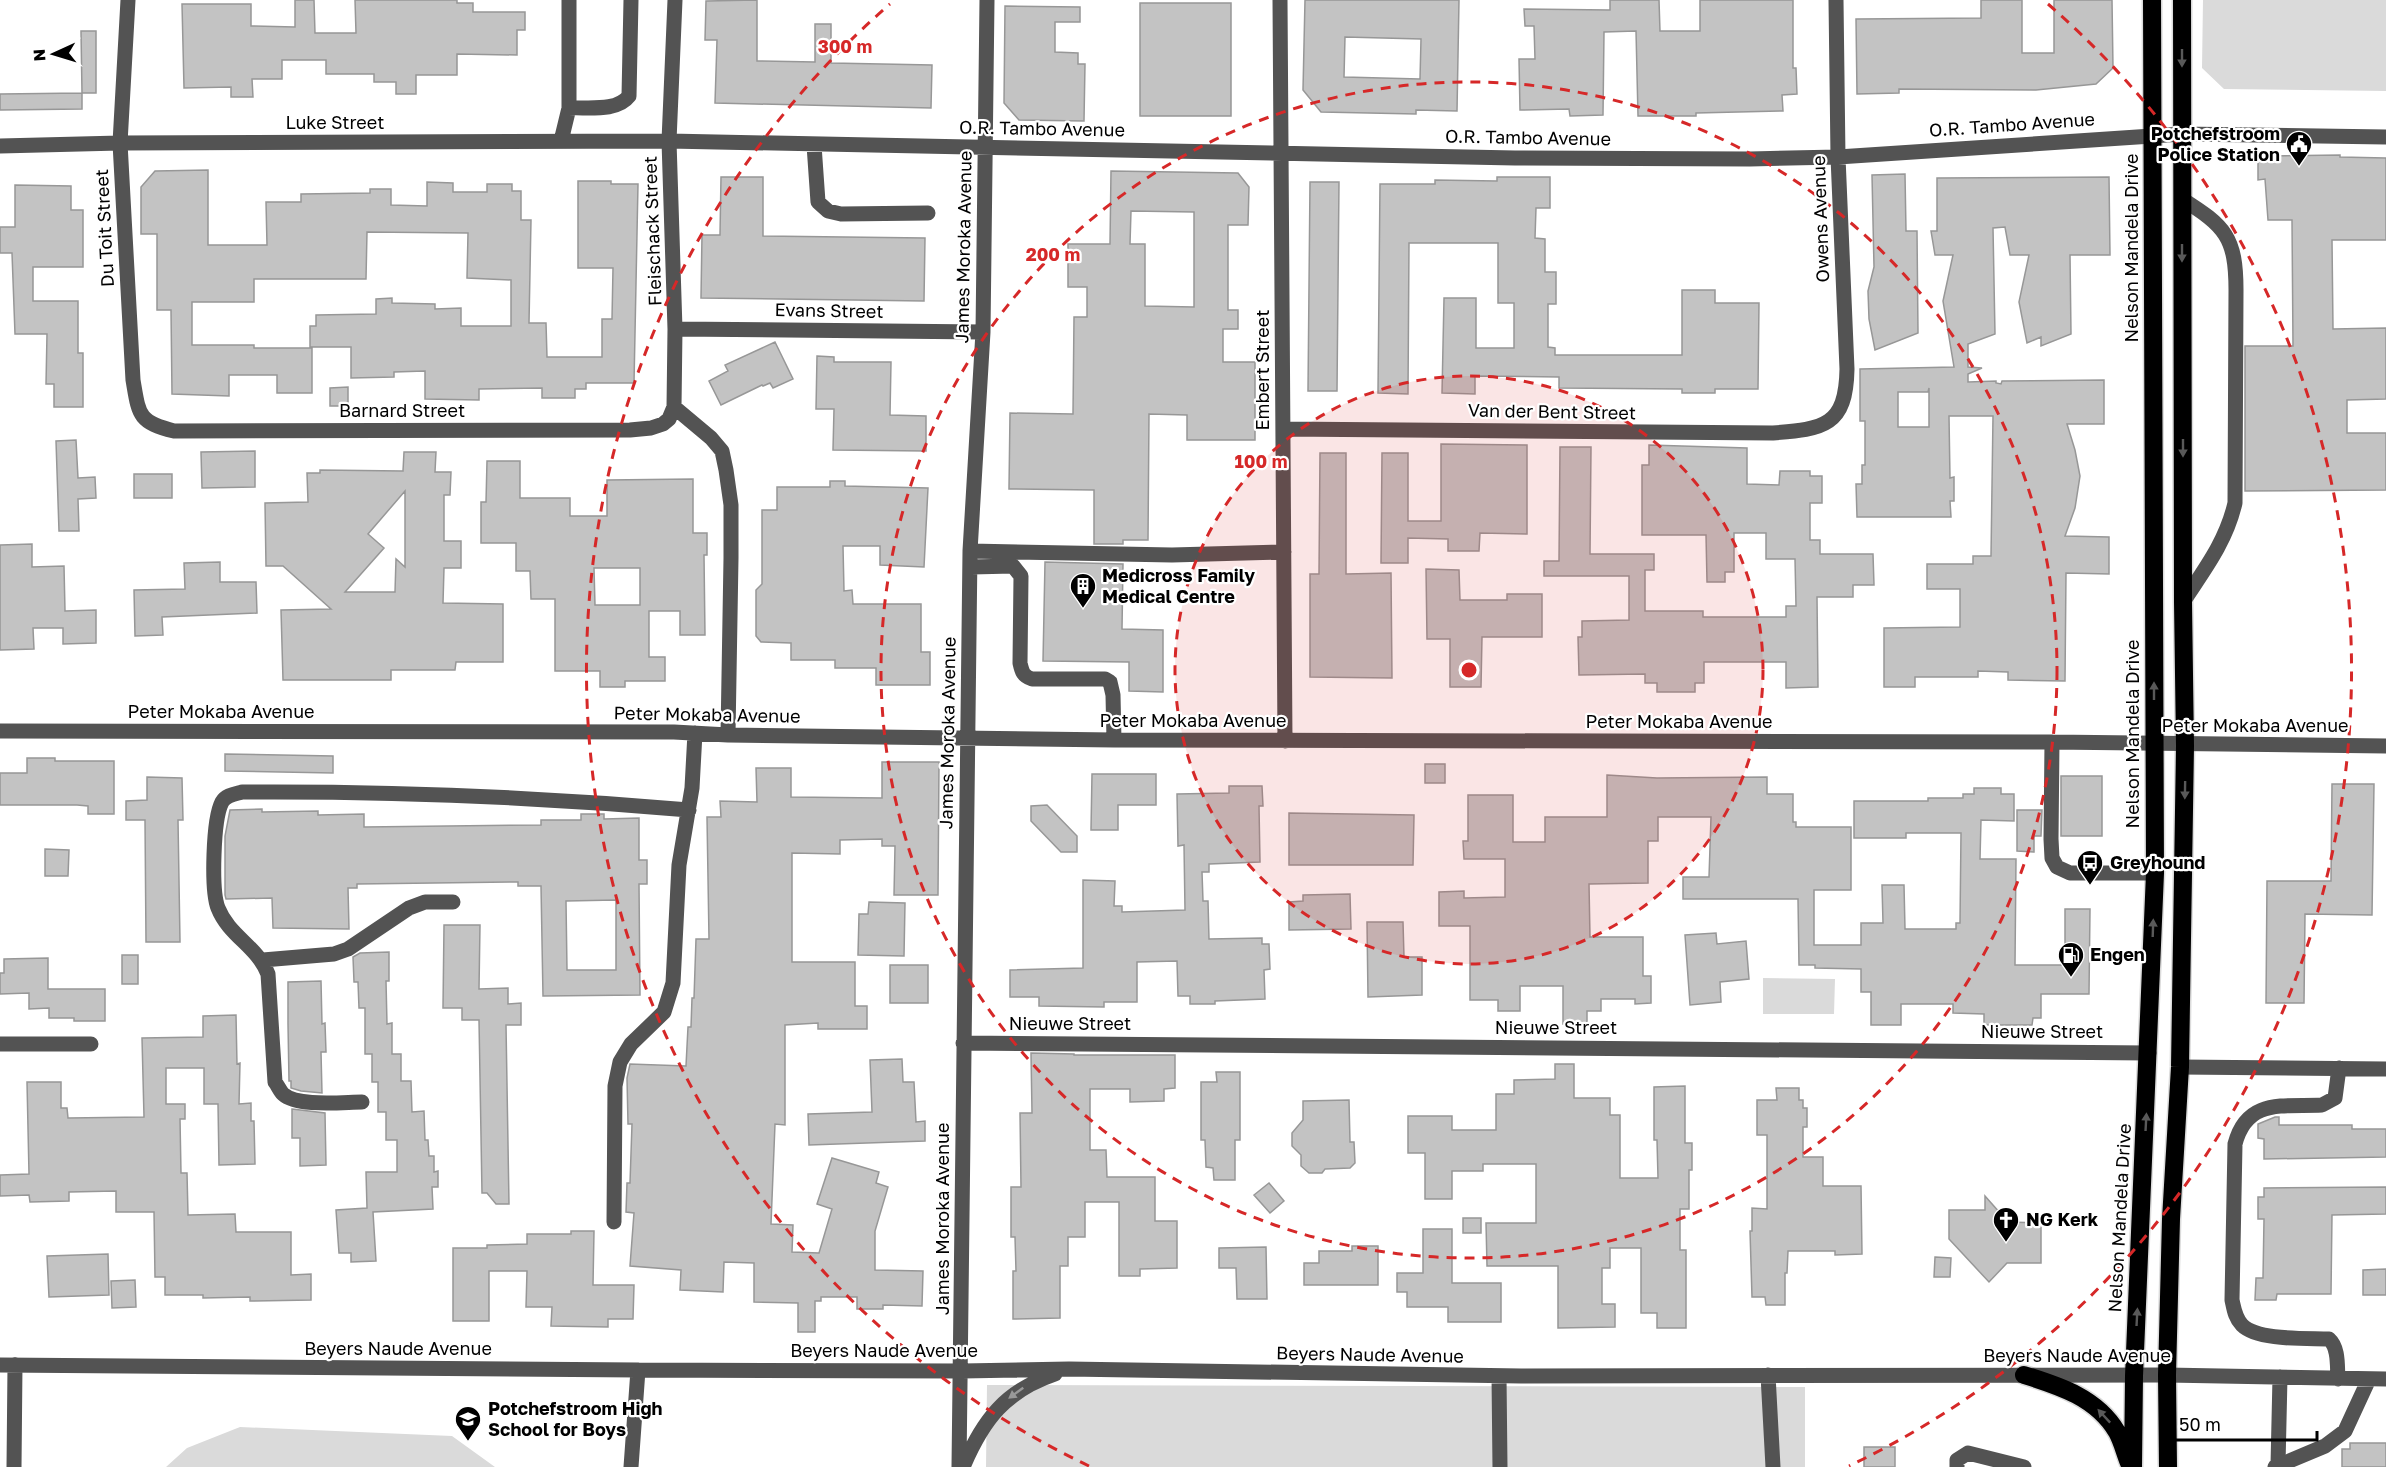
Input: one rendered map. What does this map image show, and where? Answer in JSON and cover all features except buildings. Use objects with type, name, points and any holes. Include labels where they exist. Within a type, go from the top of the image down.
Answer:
[{"type":"highway","name":"Nelson Mandela Drive","points":[[2132,1467],[2155,873],[2152,0]]},
{"type":"highway","points":[[2168,1467],[2167,1375],[2171,1219],[2180,1067],[2185,746],[2182,0]]},
{"type":"highway","points":[[2024,1375],[2072,1391],[2097,1409],[2117,1433],[2132,1467]]},
{"type":"street","name":"Du Toit Street","points":[[128,0],[120,143],[133,380],[137,402],[147,422],[174,430]]},
{"type":"street","points":[[561,141],[569,108],[569,0]]},
{"type":"street","points":[[569,108],[610,107],[621,104],[629,96],[631,0]]},
{"type":"street","name":"Fleischack Street","points":[[674,407],[675,329],[669,141],[675,0]]},
{"type":"street","name":"James Moroka Avenue","points":[[961,1467],[963,1043],[970,551],[983,332],[987,0]]},
{"type":"street","name":"Embert Street","points":[[1280,0],[1285,741]]},
{"type":"street","name":"Owens Avenue","points":[[1820,426],[1834,417],[1844,403],[1846,388],[1838,157],[1836,0]]},
{"type":"street","name":"O.R. Tambo Avenue","points":[[669,141],[1527,158],[1750,159],[1838,157],[2153,135],[2386,137]]},
{"type":"street","name":"Luke Street","points":[[0,146],[120,143],[669,141]]},
{"type":"street","points":[[814,145],[818,202],[828,211],[841,214],[927,213]]},
{"type":"street","points":[[2182,199],[2212,218],[2222,228],[2231,245],[2236,265],[2235,503],[2230,525],[2221,544],[2183,602]]},
{"type":"street","name":"Evans Street","points":[[675,329],[983,332]]},
{"type":"street","points":[[674,407],[711,438],[722,451],[726,470],[731,506],[728,735]]},
{"type":"street","name":"Barnard Street","points":[[174,430],[630,430],[663,424],[669,419],[674,407]]},
{"type":"street","name":"Van der Bent Street","points":[[1283,429],[1773,434],[1820,426]]},
{"type":"street","points":[[970,551],[1172,555],[1284,552]]},
{"type":"street","points":[[970,567],[1013,566],[1017,568],[1022,576],[1020,663],[1022,672],[1026,677],[1032,679],[1105,679],[1110,682],[1113,695],[1114,740]]},
{"type":"street","name":"Peter Mokaba Avenue","points":[[0,732],[695,733],[967,739],[2052,742],[2185,746],[2386,746]]},
{"type":"street","points":[[614,1222],[615,1086],[620,1062],[631,1044],[664,1012],[673,983],[679,866],[689,810],[695,733]]},
{"type":"street","points":[[2052,742],[2051,839],[2052,858],[2057,867],[2070,873],[2155,873]]},
{"type":"street","points":[[362,1101],[311,1102],[292,1099],[284,1094],[275,1082],[268,974],[263,960],[229,927],[217,907],[214,882],[215,836],[218,813],[223,800],[232,794],[242,792],[361,791],[605,803],[689,810]]},
{"type":"street","points":[[263,960],[334,954],[348,949],[409,908],[425,902],[453,902]]},
{"type":"street","name":"Nieuwe Street","points":[[963,1043],[2149,1053]]},
{"type":"street","points":[[0,1044],[91,1044]]},
{"type":"street","points":[[2180,1067],[2386,1069]]},
{"type":"street","points":[[2338,1379],[2334,1343],[2329,1339],[2262,1335],[2248,1330],[2235,1313],[2232,1300],[2235,1144],[2238,1130],[2249,1116],[2263,1109],[2322,1105],[2335,1098],[2339,1068]]},
{"type":"street","points":[[7,1365],[14,1467]]},
{"type":"street","name":"Beyers Naude Avenue","points":[[7,1365],[638,1370],[1069,1370],[1499,1376],[2167,1375],[2386,1379]]},
{"type":"street","points":[[631,1467],[638,1370]]},
{"type":"street","points":[[961,1467],[977,1435],[1005,1401],[1034,1381],[1069,1370]]},
{"type":"street","points":[[1768,1375],[1773,1467]]},
{"type":"street","points":[[1499,1376],[1500,1467]]},
{"type":"street","points":[[2280,1377],[2277,1466],[2325,1446],[2345,1431],[2369,1379]]},
{"type":"street","points":[[1957,1467],[1957,1461],[1968,1453],[2024,1467]]},
{"type":"shaded area","points":[[2203,0],[2386,0],[2386,91],[2224,89],[2202,68]]},
{"type":"shaded area","points":[[1763,978],[1835,979],[1834,1014],[1763,1014]]},
{"type":"shaded area","points":[[987,1385],[1805,1387],[1805,1467],[986,1467]]},
{"type":"shaded area","points":[[240,1427],[452,1436],[495,1467],[166,1467],[187,1448]]},
{"type":"place","name":"Potchefstroom Police Station","points":[[2299,167]]},
{"type":"place","name":"Medicross Family Medical Centre","points":[[1083,609]]},
{"type":"place","name":"Greyhound","points":[[2090,886]]},
{"type":"place","name":"Engen","points":[[2071,978]]},
{"type":"place","name":"NG Kerk","points":[[2006,1243]]},
{"type":"place","name":"Potchefstroom High School for Boys","points":[[468,1442]]}]
